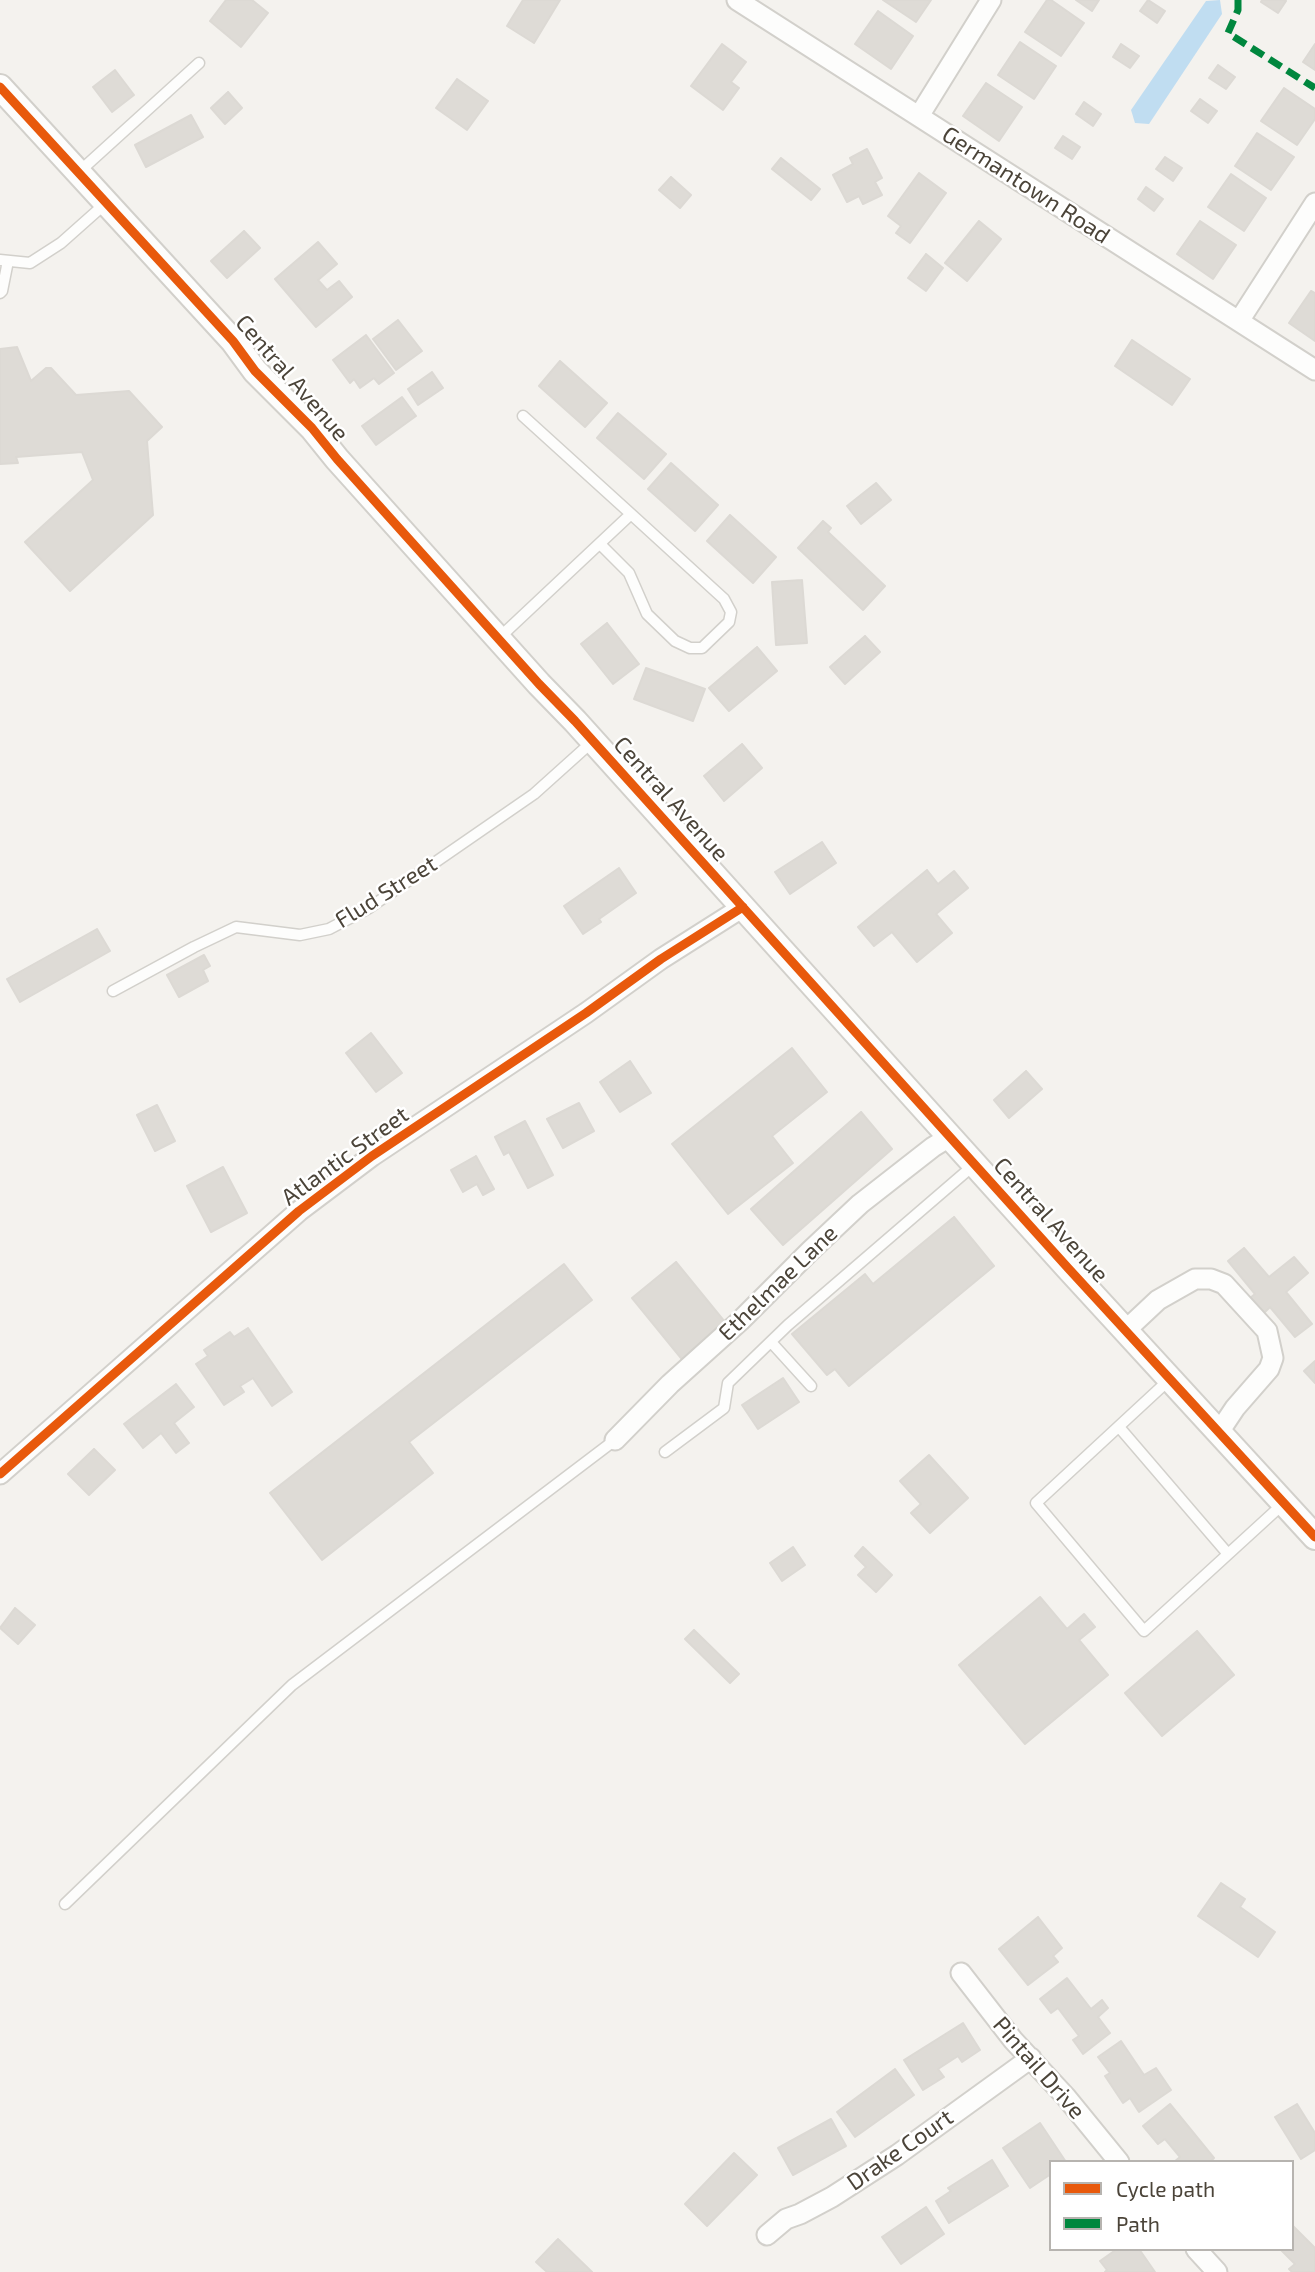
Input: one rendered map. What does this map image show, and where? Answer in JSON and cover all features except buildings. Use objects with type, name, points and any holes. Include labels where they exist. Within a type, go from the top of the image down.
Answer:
[{"type":"street","name":"Germantown Road","points":[[737,0],[1315,370]]},
{"type":"street","points":[[919,116],[991,0]]},
{"type":"street","name":"Central Avenue","points":[[0,87],[1315,1536]]},
{"type":"street","points":[[1239,321],[1315,203]]},
{"type":"street","name":"Atlantic Street","points":[[0,1475],[299,1211],[372,1156],[586,1013],[661,959],[743,907]]},
{"type":"street","name":"Ethelmae Lane","points":[[615,1440],[670,1384],[740,1321],[860,1204],[951,1136]]},
{"type":"street","points":[[1126,1330],[1157,1300],[1195,1279],[1211,1279],[1224,1284],[1267,1331],[1273,1358],[1269,1369],[1235,1408],[1219,1432]]},
{"type":"street","name":"Pintail Drive","points":[[961,1973],[1013,2040],[1117,2160]]},
{"type":"street","name":"Drake Court","points":[[767,2235],[786,2219],[831,2197],[897,2155],[1031,2058]]},
{"type":"street","points":[[1198,2251],[1217,2272]]},
{"type":"lane","points":[[79,172],[199,63]]},
{"type":"lane","points":[[0,293],[4,261],[30,263],[61,243],[107,202]]},
{"type":"lane","points":[[523,416],[724,599],[731,612],[729,622],[702,648],[690,648],[675,641],[647,614],[629,573],[600,544]]},
{"type":"lane","points":[[499,638],[631,514]]},
{"type":"lane","name":"Flud Street","points":[[113,991],[236,927],[300,935],[329,929],[369,908],[534,794],[593,741]]},
{"type":"lane","points":[[665,1452],[724,1408],[728,1383],[771,1342],[975,1164]]},
{"type":"lane","points":[[771,1342],[811,1386]]},
{"type":"lane","points":[[1171,1378],[1035,1503],[1144,1632],[1285,1503]]},
{"type":"lane","points":[[1119,1426],[1228,1554]]},
{"type":"lane","points":[[65,1904],[292,1685],[615,1440]]},
{"type":"water","points":[[1220,0],[1222,14],[1149,124],[1135,123],[1131,110],[1206,1]]},
{"type":"marked path","points":[[1238,0],[1238,10],[1228,33],[1315,88]]},
{"type":"cycle path","points":[[0,87],[233,341],[255,371],[312,428],[539,684],[1068,1268],[1315,1537]]},
{"type":"cycle path","points":[[0,1474],[299,1211],[372,1156],[586,1013],[661,959],[743,907]]}]
